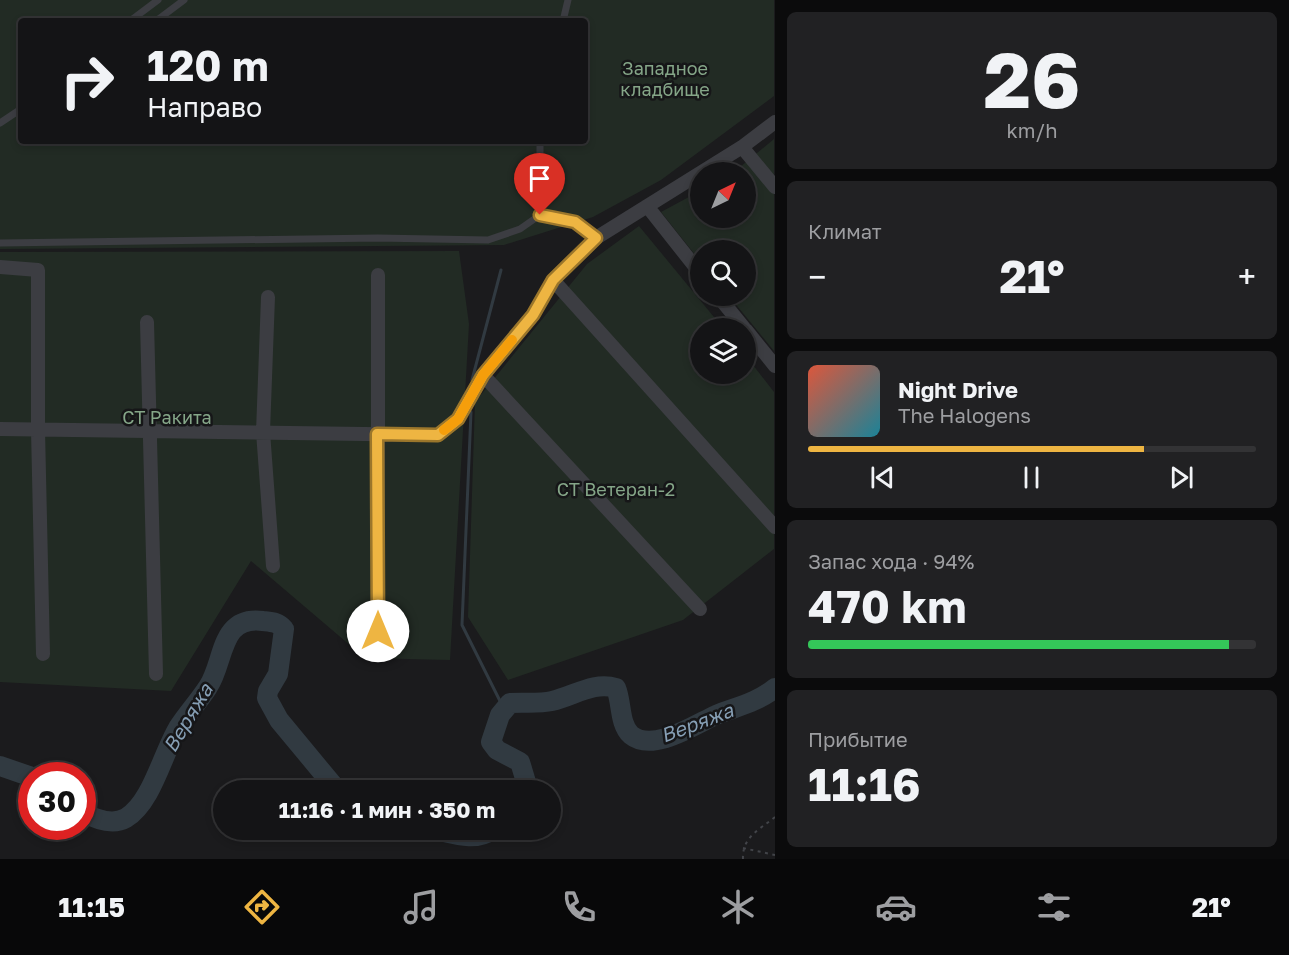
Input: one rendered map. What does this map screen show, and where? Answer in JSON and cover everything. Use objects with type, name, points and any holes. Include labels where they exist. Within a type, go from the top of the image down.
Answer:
[{"type":"street","points":[[0,429],[438,435],[458,419],[483,375],[533,315],[553,280],[596,238],[742,147],[774,122]]},
{"type":"street","points":[[742,147],[774,187]]},
{"type":"street","points":[[647,206],[690,260]]},
{"type":"street","points":[[0,267],[38,270],[38,430],[43,654]]},
{"type":"street","points":[[378,275],[378,631]]},
{"type":"street","points":[[553,280],[774,527]]},
{"type":"street","points":[[268,297],[263,432],[273,566]]},
{"type":"street","points":[[726,306],[736,318]]},
{"type":"street","points":[[147,322],[156,674]]},
{"type":"street","points":[[756,343],[774,366]]},
{"type":"street","points":[[483,375],[700,609]]},
{"type":"lane","points":[[134,18],[158,0]]},
{"type":"lane","points":[[160,18],[184,0]]},
{"type":"lane","points":[[564,18],[568,0]]},
{"type":"lane","points":[[0,123],[18,111]]},
{"type":"lane","points":[[540,144],[540,215]]},
{"type":"lane","points":[[0,243],[378,238],[488,240],[520,229],[540,215],[575,222],[596,238]]},
{"type":"path","points":[[743,859],[742,848],[746,841],[774,817]]},
{"type":"path","points":[[742,848],[774,855]]},
{"type":"green space","name":"Западное кладбище","points":[[0,0],[774,0],[774,96],[661,180],[593,217],[504,245],[0,249]]},
{"type":"green space","points":[[774,139],[774,351],[756,329],[756,318],[747,318],[737,306],[756,306],[756,240],[690,240],[690,248],[661,212],[690,196],[690,228],[756,228],[756,162],[746,162]]},
{"type":"green space","name":"СТ Ветеран-2","points":[[639,226],[690,288],[690,306],[705,306],[715,318],[690,318],[690,384],[756,384],[756,369],[774,392],[774,549],[683,620],[508,680],[468,617],[475,402],[587,264]]},
{"type":"green space","name":"СТ Ракита","points":[[459,251],[469,324],[450,660],[365,658],[251,561],[171,691],[0,682],[0,252]]},
{"type":"waterway","points":[[472,380],[501,270]]},
{"type":"waterway","points":[[471,412],[462,625],[504,709]]},
{"type":"waterway","name":"Веряжа","points":[[96,818],[109,821],[121,820],[135,811],[143,801],[178,728],[208,687],[225,642],[238,625],[249,621],[272,622],[284,629],[278,674],[268,691],[267,698],[279,720],[329,780]]},
{"type":"waterway","name":"Веряжа","points":[[525,780],[520,762],[497,750],[491,742],[500,715],[510,703],[547,702],[600,686],[616,688],[627,730],[640,740],[651,741],[674,735],[716,715],[754,701],[775,688]]},
{"type":"waterway","name":"Веряжа","points":[[0,766],[18,772]]},
{"type":"slow traffic","points":[[444,430],[458,419],[483,375],[512,340]]},
{"type":"route","points":[[378,631],[377,434],[438,435],[458,419],[483,375],[533,315],[553,280],[596,238],[575,222],[540,215]]}]
